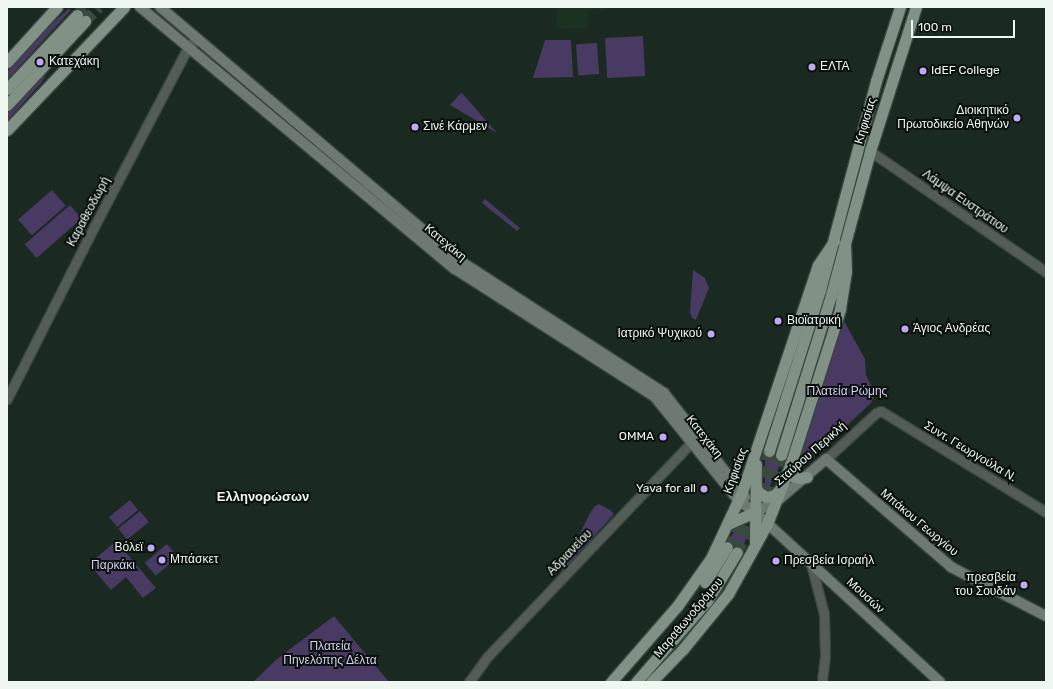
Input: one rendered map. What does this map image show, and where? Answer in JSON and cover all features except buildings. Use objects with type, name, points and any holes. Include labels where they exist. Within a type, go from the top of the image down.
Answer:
[{"type":"main road","points":[[7,62],[57,7]]},
{"type":"main road","points":[[106,24],[113,7]]},
{"type":"main road","points":[[7,130],[106,24],[124,7]]},
{"type":"main road","name":"Κατεχάκη","points":[[140,7],[455,269],[655,397],[692,442],[755,512]]},
{"type":"main road","name":"Κατεχάκη","points":[[160,7],[460,261],[664,393],[741,497]]},
{"type":"main road","name":"Κηφισίας","points":[[769,451],[834,242],[876,81],[900,7]]},
{"type":"main road","name":"Κηφισίας","points":[[781,454],[845,244],[870,151],[916,7]]},
{"type":"main road","points":[[7,89],[81,18],[7,105]]},
{"type":"main road","name":"Κηφισίας","points":[[611,682],[692,588],[711,558],[741,497],[818,265],[834,242]]},
{"type":"main road","name":"Κηφισίας","points":[[754,547],[767,524],[790,463],[842,298],[846,272],[845,244]]},
{"type":"main road","points":[[754,547],[757,528],[755,512],[755,484],[758,448]]},
{"type":"main road","name":"Σταύρου Περικλή","points":[[755,512],[776,502],[826,459]]},
{"type":"main road","name":"Μπάκου Γεωργίου","points":[[826,459],[947,564],[1046,616]]},
{"type":"main road","points":[[790,463],[790,470],[793,476],[800,478],[806,476]]},
{"type":"main road","points":[[755,484],[758,492],[766,497],[775,495],[781,488]]},
{"type":"main road","points":[[728,524],[755,512]]},
{"type":"main road","name":"Μουσών","points":[[755,512],[940,682]]},
{"type":"main road","name":"Μαραθωνοδρόμου","points":[[652,682],[683,649],[728,594],[754,547]]},
{"type":"main road","points":[[620,682],[685,608],[732,549],[707,601],[636,682]]},
{"type":"street","name":"Καραθεοδωρή","points":[[7,398],[188,47],[197,38]]},
{"type":"street","name":"Λάμψα Ευστράτιου","points":[[870,151],[1046,272]]},
{"type":"street","name":"Σταύρου Περικλή","points":[[826,459],[876,413],[881,411]]},
{"type":"street","name":"Συντ. Γεωργούλα Ν.","points":[[881,411],[1046,512]]},
{"type":"street","name":"Αδριανείου","points":[[469,682],[488,656],[692,442]]},
{"type":"street","points":[[811,564],[824,614],[825,656],[822,682]]},
{"type":"shaded area","points":[[557,7],[605,7],[605,11],[599,11],[598,9],[588,11],[588,28],[556,29]]},
{"type":"green space","points":[[68,9],[71,10],[7,80],[7,72],[41,34]]},
{"type":"green space","points":[[643,36],[645,76],[607,78],[605,38]]},
{"type":"green space","points":[[545,40],[571,40],[573,77],[533,78]]},
{"type":"green space","points":[[597,43],[599,74],[578,75],[576,44]]},
{"type":"green space","points":[[51,65],[42,82],[7,121],[7,109]]},
{"type":"green space","points":[[462,93],[497,133],[450,105]]},
{"type":"green space","points":[[52,190],[66,206],[32,235],[18,220]]},
{"type":"green space","points":[[485,199],[520,228],[517,231],[482,203]]},
{"type":"green space","points":[[70,205],[82,219],[37,258],[25,244]]},
{"type":"green space","points":[[693,270],[705,278],[709,288],[696,320],[692,318],[690,312]]},
{"type":"green space","name":"Πλατεία Ρώμης","points":[[844,321],[865,359],[866,375],[875,394],[871,403],[798,471],[797,467]]},
{"type":"green space","points":[[765,453],[783,459],[769,487],[765,484]]},
{"type":"green space","points":[[130,500],[138,510],[117,527],[109,517]]},
{"type":"green space","points":[[599,504],[614,514],[560,574],[590,513],[595,506]]},
{"type":"green space","points":[[140,511],[149,522],[127,540],[118,529]]},
{"type":"green space","points":[[745,525],[748,526],[749,531],[743,547],[730,538],[735,530]]},
{"type":"green space","name":"Παρκάκι","points":[[116,541],[156,588],[143,598],[126,577],[111,590],[89,564]]},
{"type":"green space","name":"Μπάσκετ","points":[[167,544],[178,557],[156,576],[145,563]]},
{"type":"green space","name":"Πλατεία Πηνελόπης Δέλτα","points":[[334,616],[389,682],[253,682],[277,659]]},
{"type":"tunnel","points":[[77,15],[85,7]]},
{"type":"tunnel","points":[[85,21],[99,7]]},
{"type":"tunnel","points":[[757,492],[769,451]]},
{"type":"tunnel","points":[[737,552],[759,511],[781,455]]},
{"type":"tunnel","points":[[727,547],[748,512]]},
{"type":"place","name":"Κατεχάκη","points":[[40,62]]},
{"type":"place","name":"ΕΛΤΑ","points":[[812,67]]},
{"type":"place","name":"IdEF College","points":[[923,71]]},
{"type":"place","name":"Διοικητικό Πρωτοδικείο Αθηνών","points":[[1017,118]]},
{"type":"place","name":"Σινέ Κάρμεν","points":[[415,127]]},
{"type":"place","name":"Βιοϊατρική","points":[[778,321]]},
{"type":"place","name":"Άγιος Ανδρέας","points":[[905,329]]},
{"type":"place","name":"Ιατρικό Ψυχικού","points":[[711,334]]},
{"type":"place","name":"OMMA","points":[[663,437]]},
{"type":"place","name":"Yava for all","points":[[704,489]]},
{"type":"place","name":"Βόλεϊ","points":[[151,548]]},
{"type":"place","name":"Μπάσκετ","points":[[162,560]]},
{"type":"place","name":"Πρεσβεία Ισραήλ","points":[[776,561]]},
{"type":"place","name":"πρεσβεία του Σουδάν","points":[[1024,585]]},
{"type":"district","name":"Ελληνορώσων","points":[[263,497]]}]
